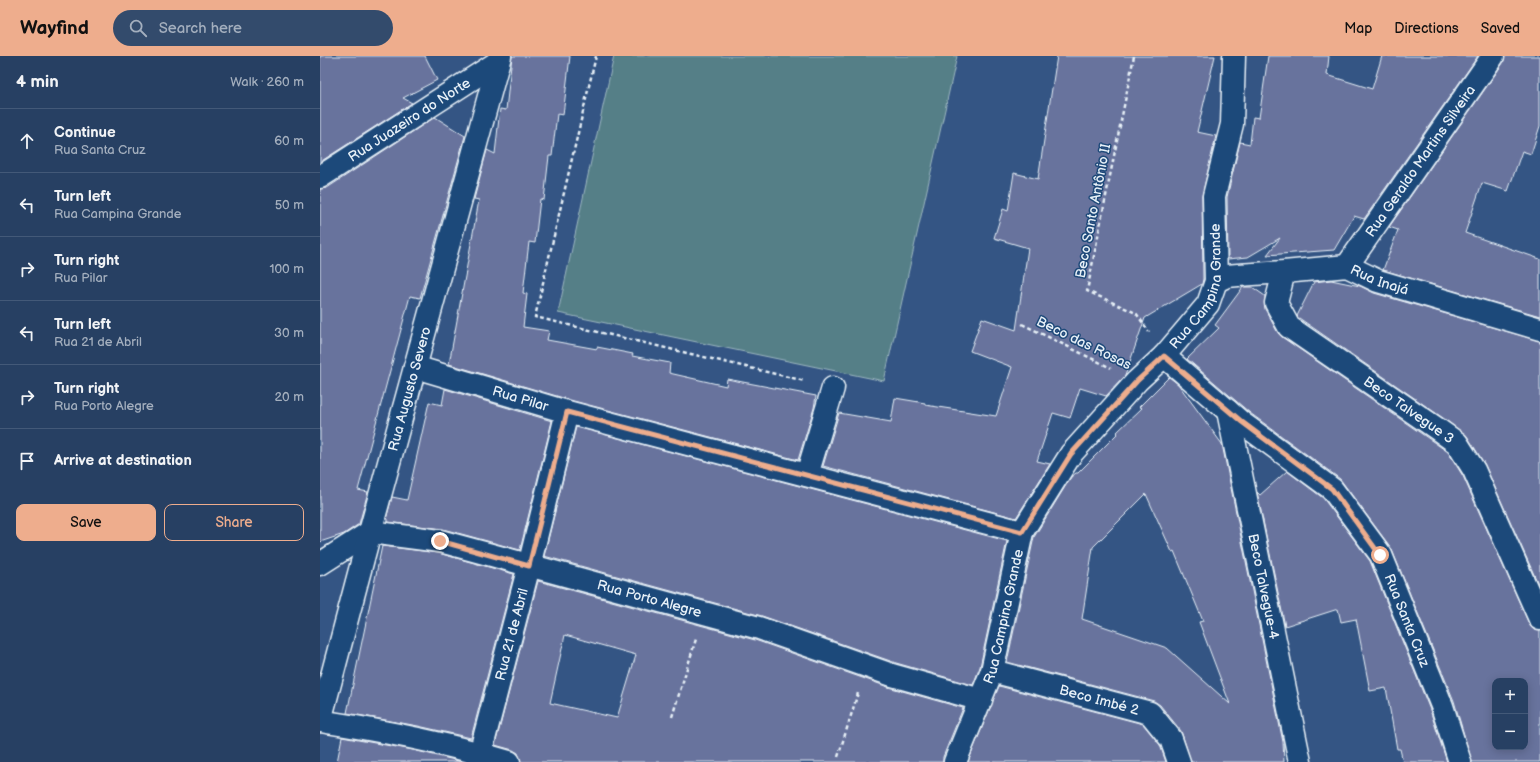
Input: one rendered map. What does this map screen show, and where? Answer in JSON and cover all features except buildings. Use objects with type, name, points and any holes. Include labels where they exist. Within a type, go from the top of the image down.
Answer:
[{"type":"street","name":"Rua Campina Grande","points":[[955,762],[992,671],[1022,532],[1071,454],[1137,381],[1164,356],[1208,304],[1216,281],[1214,196],[1232,124],[1234,56]]},
{"type":"street","name":"Rua Geraldo Martins Silveira","points":[[1348,266],[1493,56]]},
{"type":"street","name":"Rua Juazeiro do Norte","points":[[320,177],[499,59]]},
{"type":"street","name":"Rua Augusto Severo","points":[[320,721],[499,59]]},
{"type":"street","name":"Rua Inajá","points":[[1216,281],[1227,276],[1348,266],[1378,281],[1540,329]]},
{"type":"street","name":"Beco Talvegue 3","points":[[1284,272],[1276,303],[1289,327],[1457,444],[1474,470],[1540,619]]},
{"type":"street","name":"Rua Santa Cruz","points":[[1164,356],[1228,411],[1332,489],[1380,555],[1442,706],[1460,762]]},
{"type":"street","name":"Rua Pilar","points":[[415,367],[567,412],[1022,532]]},
{"type":"street","points":[[806,475],[833,388]]},
{"type":"street","name":"Beco Talvegue-4","points":[[1228,411],[1300,762]]},
{"type":"street","name":"Rua 21 de Abril","points":[[479,758],[567,412]]},
{"type":"street","points":[[320,564],[370,532]]},
{"type":"street","name":"Rua Porto Alegre","points":[[370,532],[440,541],[759,628],[892,675],[981,700]]},
{"type":"street","name":"Beco Imbé 2","points":[[992,671],[1150,713],[1171,740],[1179,762]]},
{"type":"street","points":[[320,721],[385,731],[479,758],[509,762]]},
{"type":"path","points":[[596,56],[535,317],[833,388]]},
{"type":"path","name":"Beco Santo Antônio II","points":[[1134,56],[1087,291],[1136,313],[1164,356]]},
{"type":"path","name":"Beco das Rosas","points":[[1022,324],[1137,381]]},
{"type":"path","points":[[672,717],[704,614]]},
{"type":"path","points":[[838,757],[866,666]]},
{"type":"green space","points":[[614,56],[957,56],[884,381],[558,313]]},
{"type":"route","points":[[440,541],[529,566],[567,412],[1022,532],[1071,454],[1137,381],[1164,356],[1228,411],[1332,489],[1380,555]]}]
